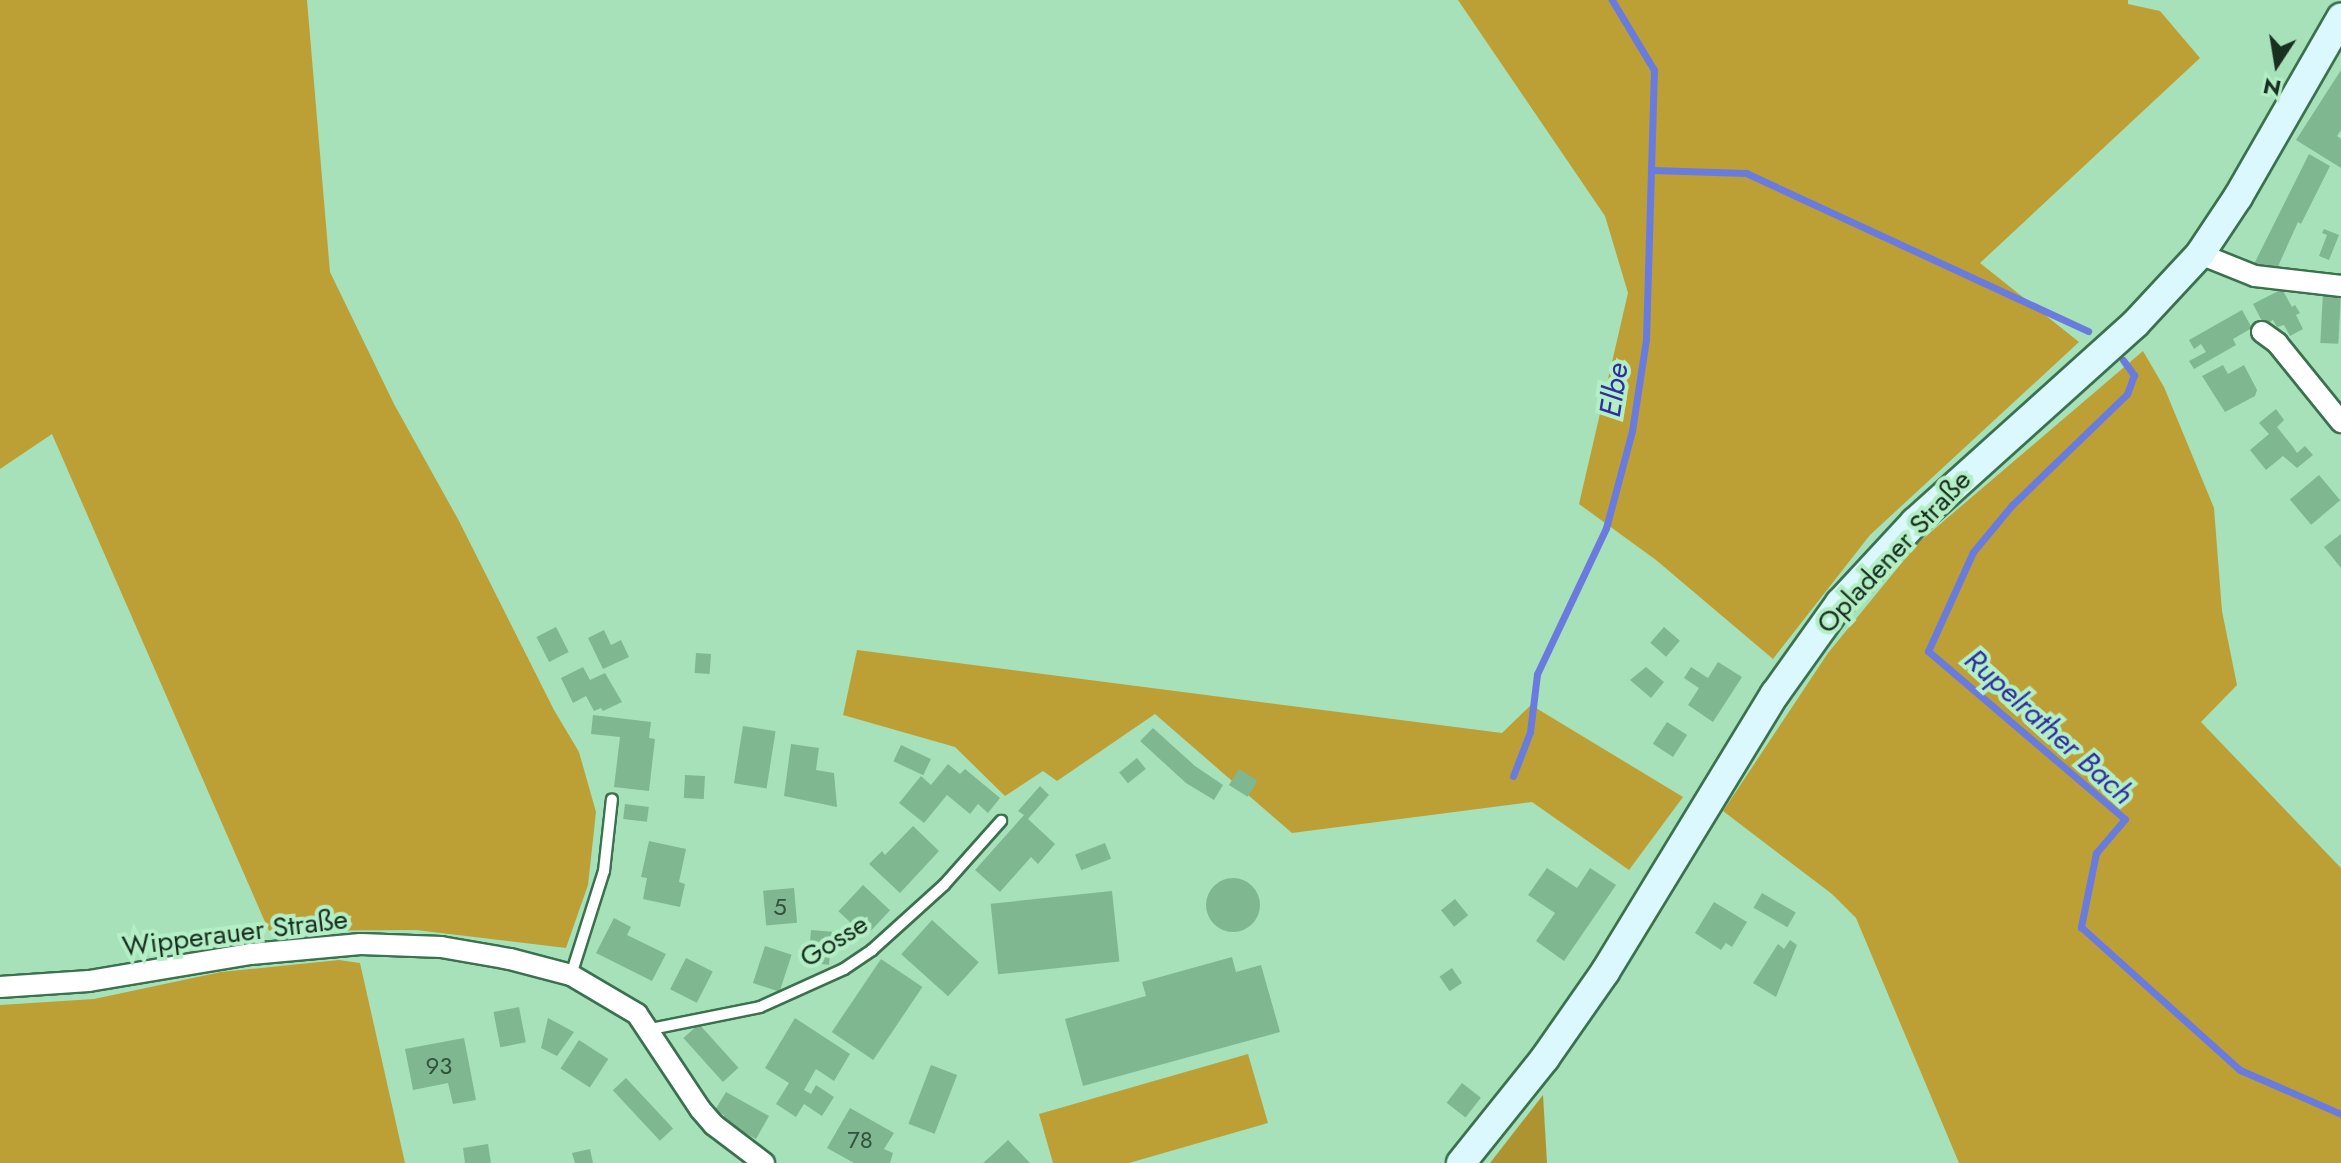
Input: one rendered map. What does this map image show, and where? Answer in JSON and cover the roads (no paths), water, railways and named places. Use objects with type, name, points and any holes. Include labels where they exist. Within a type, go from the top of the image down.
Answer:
[{"type":"main road","name":"Opladener Straße","points":[[1461,1163],[1545,1058],[1605,972],[1775,694],[1840,603],[1915,522],[2135,324],[2200,254],[2238,197],[2341,18]]},
{"type":"street","points":[[2200,254],[2255,276],[2341,286]]},
{"type":"street","points":[[2262,332],[2277,343],[2341,422]]},
{"type":"street","name":"Wipperauer Straße","points":[[0,987],[89,981],[251,954],[361,944],[470,951],[571,975],[630,1008],[651,1029],[700,1109],[714,1125],[764,1163]]},
{"type":"lane","points":[[571,975],[602,882],[612,799]]},
{"type":"lane","name":"Gosse","points":[[651,1029],[760,1007],[844,969],[872,950],[944,885],[1001,821]]},
{"type":"waterway","name":"Elbe","points":[[1513,776],[1530,732],[1537,674],[1606,528],[1632,431],[1646,339],[1654,70],[1612,0]]},
{"type":"waterway","name":"Rupelrather Bach","points":[[1652,170],[1746,173],[2088,331]]},
{"type":"waterway","name":"Rupelrather Bach","points":[[2123,360],[2134,375],[2127,394],[2012,505],[1973,552],[1928,651],[2125,819],[2096,853],[2081,927],[2240,1070],[2341,1114]]}]
